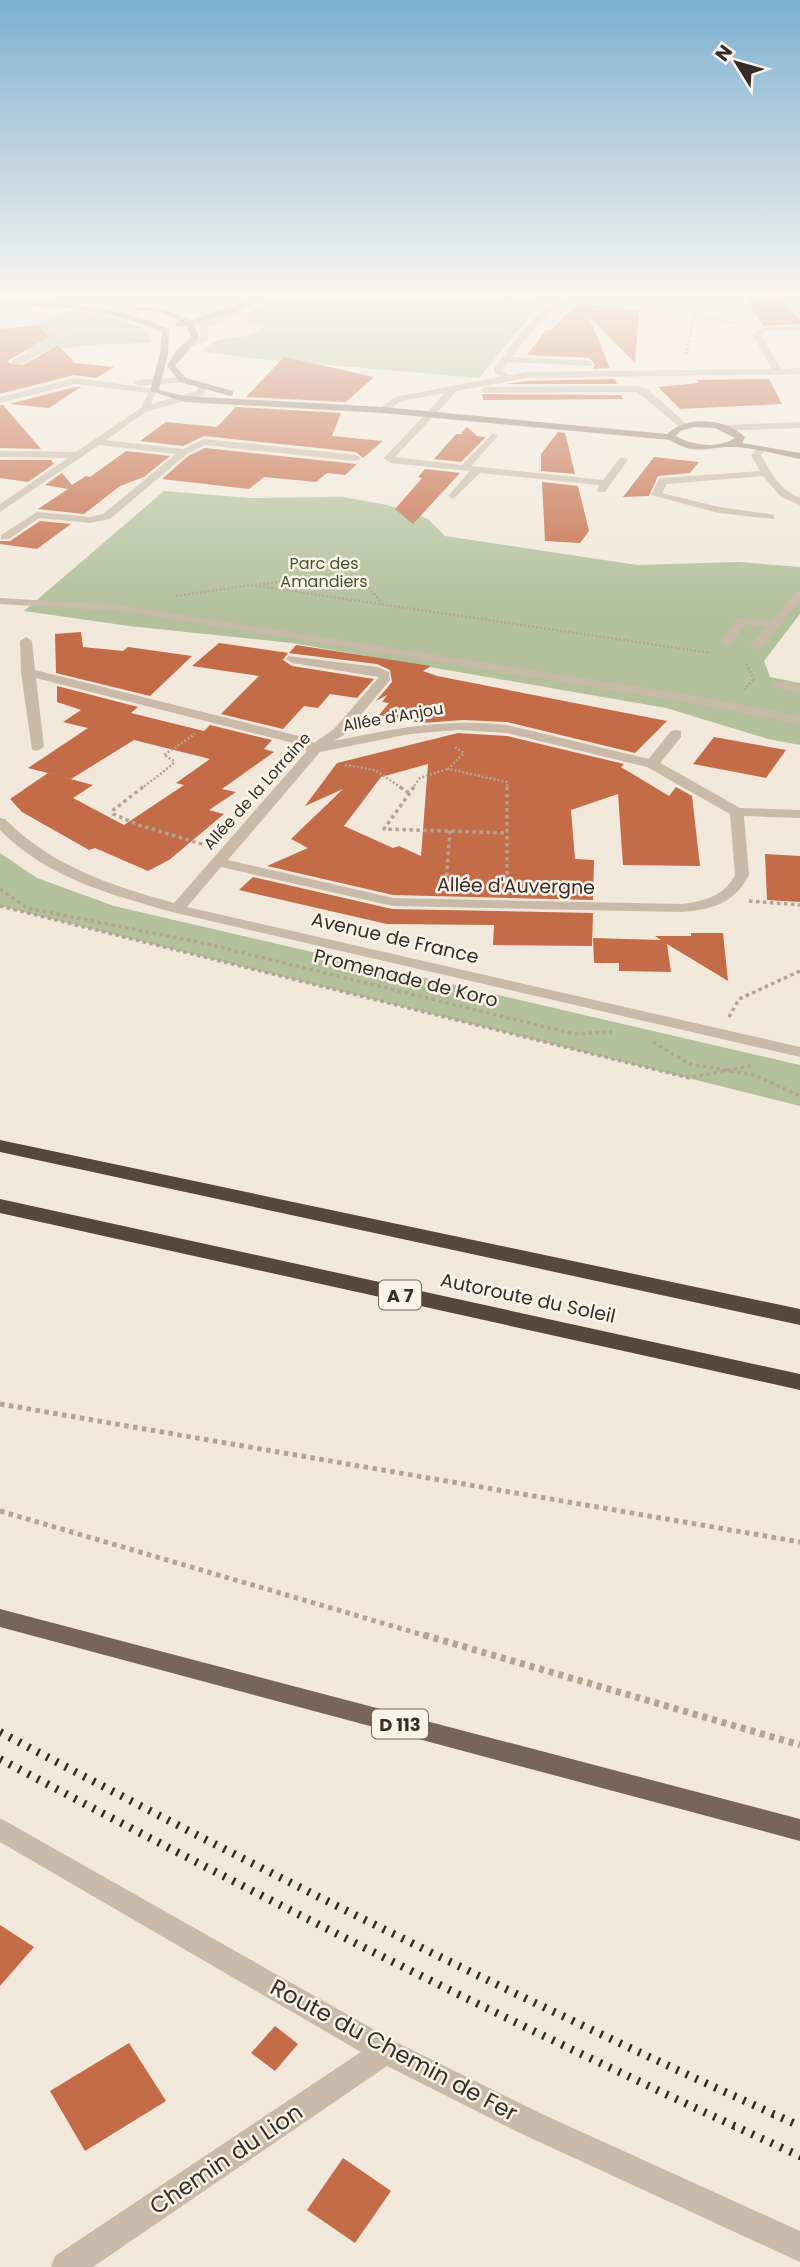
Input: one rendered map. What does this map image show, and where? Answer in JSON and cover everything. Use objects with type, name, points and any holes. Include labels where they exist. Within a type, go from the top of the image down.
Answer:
[{"type":"highway","name":"Autoroute du Soleil","points":[[0,1146],[800,1317]]},
{"type":"highway","name":"Autoroute du Soleil","points":[[0,1206],[800,1382]]},
{"type":"main road","points":[[224,401],[337,406],[427,414],[672,438],[681,443],[698,446],[733,444],[800,456]]},
{"type":"main road","points":[[300,401],[337,406]]},
{"type":"main road","points":[[672,438],[673,431],[685,426],[724,428],[740,437],[733,444]]},
{"type":"main road","name":"D 113","points":[[0,1618],[800,1830]]},
{"type":"street","points":[[143,410],[147,401]]},
{"type":"street","points":[[0,509],[143,410],[173,401]]},
{"type":"street","points":[[383,410],[397,401]]},
{"type":"street","points":[[441,401],[390,458],[606,483]]},
{"type":"street","points":[[655,401],[685,426]]},
{"type":"street","points":[[724,428],[800,425]]},
{"type":"street","points":[[464,468],[493,436]]},
{"type":"street","points":[[97,442],[184,452]]},
{"type":"street","points":[[5,537],[37,515],[90,520],[106,517],[184,452],[199,444],[212,442],[356,458]]},
{"type":"street","points":[[761,449],[756,454],[766,473],[784,497],[800,502]]},
{"type":"street","points":[[0,454],[77,455]]},
{"type":"street","points":[[599,493],[623,460]]},
{"type":"street","points":[[453,496],[479,468]]},
{"type":"street","points":[[766,473],[663,481],[656,495],[719,510],[769,517]]},
{"type":"street","points":[[755,647],[800,594]]},
{"type":"street","points":[[0,601],[120,608],[697,700],[800,720]]},
{"type":"street","points":[[726,643],[742,620],[774,625]]},
{"type":"street","points":[[26,641],[27,673],[37,747]]},
{"type":"street","name":"Allée de la Lorraine","points":[[177,909],[312,754],[339,732],[384,680],[385,675],[377,671],[292,659]]},
{"type":"street","points":[[27,673],[298,740],[312,754]]},
{"type":"street","points":[[779,685],[800,689]]},
{"type":"street","name":"Allée d'Anjou","points":[[312,754],[424,727],[484,725],[652,764],[737,812],[800,814]]},
{"type":"street","points":[[652,764],[676,734]]},
{"type":"street","points":[[722,899],[732,891],[742,875],[737,812]]},
{"type":"street","name":"Avenue de France","points":[[0,822],[28,850],[69,875],[177,909],[800,1052]]},
{"type":"street","name":"Allée d'Auvergne","points":[[222,856],[374,900],[445,904],[682,908],[722,899]]},
{"type":"street","name":"Route du Chemin de Fer","points":[[0,1829],[386,2051],[532,2124],[800,2247]]},
{"type":"street","name":"Chemin du Lion","points":[[66,2267],[386,2051]]},
{"type":"path","points":[[170,597],[314,579],[365,583],[383,605]]},
{"type":"path","points":[[251,585],[744,658]]},
{"type":"path","points":[[744,658],[755,647]]},
{"type":"path","points":[[744,658],[753,680],[779,685]]},
{"type":"path","points":[[215,720],[164,755],[174,761],[173,764],[112,811],[113,814],[139,825],[222,856]]},
{"type":"path","points":[[424,727],[464,753],[448,769],[420,778],[384,829],[506,833]]},
{"type":"path","points":[[312,754],[375,770],[409,793]]},
{"type":"path","points":[[448,769],[507,782],[508,905]]},
{"type":"path","points":[[445,904],[450,831]]},
{"type":"path","name":"Promenade de Koro","points":[[0,889],[27,908],[203,943],[574,1034],[623,1032]]},
{"type":"path","points":[[722,899],[800,905]]},
{"type":"path","points":[[0,906],[689,1078],[736,1065],[763,1066]]},
{"type":"path","points":[[721,1033],[739,999],[800,971]]},
{"type":"path","points":[[646,1038],[689,1064],[754,1076],[800,1096]]},
{"type":"path","points":[[0,1404],[800,1542]]},
{"type":"path","points":[[0,1511],[800,1745]]},
{"type":"green space","name":"Parc des Amandiers","points":[[164,491],[251,498],[343,497],[387,505],[428,519],[445,536],[637,565],[739,562],[800,567],[800,614],[764,661],[770,677],[800,683],[800,745],[768,739],[666,708],[292,643],[129,626],[24,611]]},
{"type":"green space","points":[[0,853],[37,878],[114,906],[800,1065],[800,1106],[0,906]]},
{"type":"building","points":[[21,401],[60,401],[49,408],[9,404]]},
{"type":"building","points":[[672,401],[780,401],[782,404],[680,409]]},
{"type":"building","points":[[0,405],[3,405],[41,449],[0,448]]},
{"type":"building","points":[[236,407],[341,413],[332,436],[383,441],[363,458],[356,452],[204,436],[183,446],[140,441],[166,422],[217,427]]},
{"type":"building","points":[[467,427],[477,436],[486,437],[461,462],[434,459],[456,434],[461,434]]},
{"type":"building","points":[[558,432],[565,433],[575,474],[541,471],[541,454]]},
{"type":"building","points":[[205,448],[356,464],[359,462],[345,475],[327,473],[316,482],[264,477],[249,489],[162,479],[188,456]]},
{"type":"building","points":[[126,451],[170,456],[144,477],[120,486],[84,514],[38,509],[68,489],[45,485],[62,473],[72,485],[86,476],[90,477]]},
{"type":"building","points":[[654,457],[699,462],[690,473],[658,476],[649,496],[623,497]]},
{"type":"building","points":[[0,460],[51,460],[54,464],[28,482],[0,478]]},
{"type":"building","points":[[425,469],[460,473],[413,524],[395,509],[422,478],[418,477]]},
{"type":"building","points":[[542,482],[578,486],[589,531],[580,543],[545,541]]},
{"type":"building","points":[[40,521],[71,524],[37,549],[0,544],[0,541],[10,541]]},
{"type":"building","points":[[81,632],[83,647],[123,651],[128,647],[192,656],[150,696],[56,673],[55,634]]},
{"type":"building","points":[[219,643],[289,653],[296,645],[431,666],[423,671],[667,721],[635,753],[507,722],[463,720],[422,723],[379,715],[389,703],[382,702],[387,695],[376,701],[392,682],[390,670],[377,664],[288,653],[283,660],[292,666],[374,679],[357,698],[330,694],[318,708],[304,706],[283,729],[221,714],[259,676],[192,666]]},
{"type":"building","points":[[57,686],[138,707],[131,713],[204,731],[210,725],[272,740],[264,749],[274,752],[222,789],[236,792],[209,810],[224,814],[169,860],[148,871],[95,848],[89,850],[22,812],[10,799],[48,773],[28,768],[88,728],[63,722],[81,710],[57,702]],"holes":[[[134,740],[210,759],[176,783],[184,785],[124,825],[73,798],[93,785],[59,776],[71,779]]]},
{"type":"building","points":[[458,733],[507,736],[624,764],[621,767],[669,796],[676,787],[692,796],[700,866],[623,865],[618,794],[571,810],[575,859],[594,860],[593,900],[393,895],[267,866],[308,848],[291,839],[343,789],[305,806],[337,763]],"holes":[[[428,764],[421,856],[399,846],[393,848],[344,826],[381,777]]]},
{"type":"building","points":[[714,737],[786,750],[766,778],[693,764]]},
{"type":"building","points":[[765,854],[800,856],[800,902],[767,900]]},
{"type":"building","points":[[253,877],[392,909],[593,913],[592,946],[493,945],[494,925],[387,924],[239,890]]},
{"type":"building","points":[[691,933],[723,933],[728,981],[667,944],[671,972],[619,971],[619,963],[594,963],[593,938],[661,940],[655,936],[691,936]]},
{"type":"building","points":[[0,1925],[34,1947],[0,1986]]},
{"type":"building","points":[[275,2026],[298,2044],[275,2071],[251,2053]]},
{"type":"building","points":[[129,2043],[166,2101],[85,2151],[50,2091]]},
{"type":"building","points":[[343,2158],[391,2191],[355,2243],[307,2210]]},
{"type":"railway","points":[[0,1732],[397,1936],[800,2126]]},
{"type":"railway","points":[[0,1759],[397,1964],[800,2156]]}]
